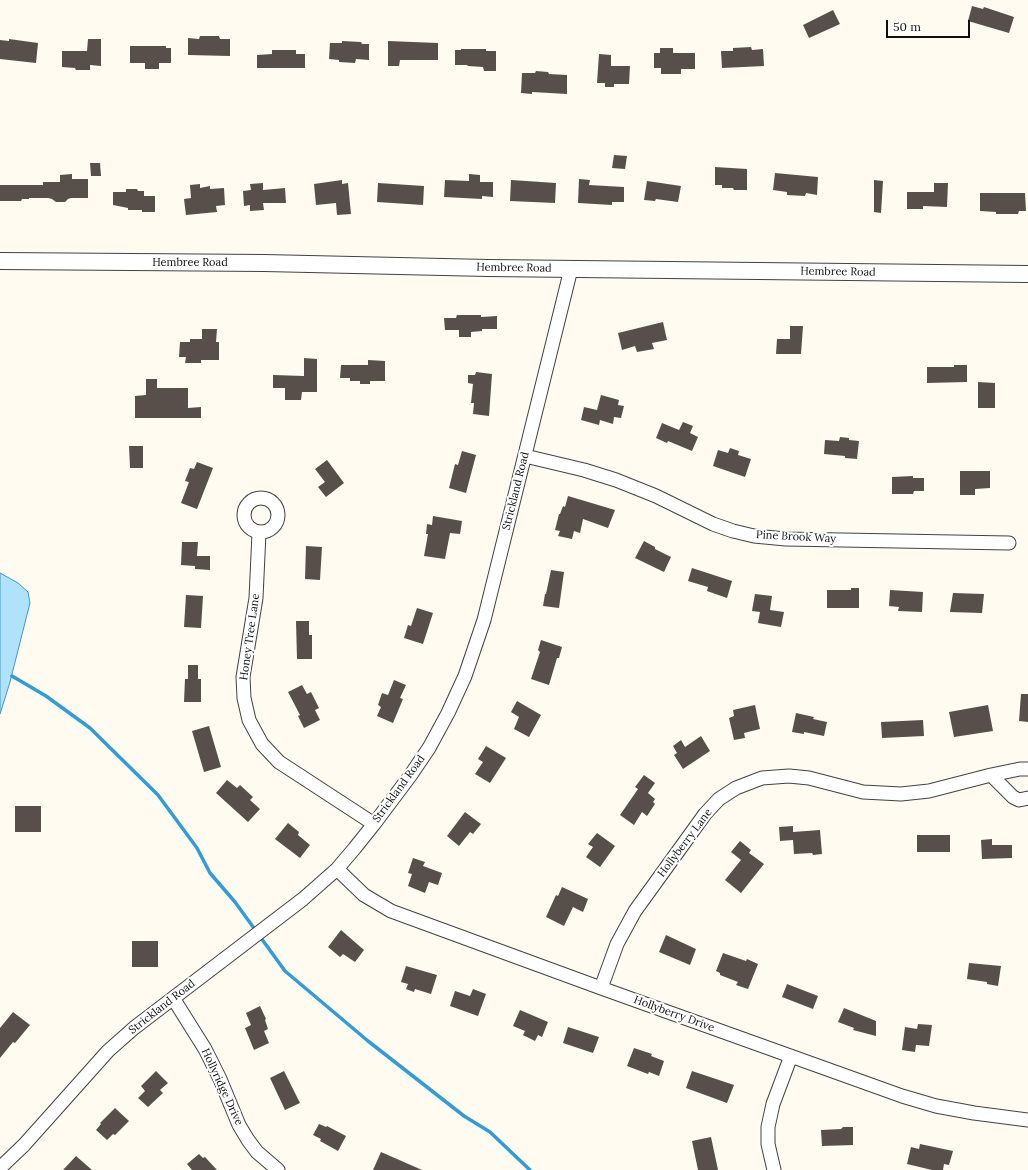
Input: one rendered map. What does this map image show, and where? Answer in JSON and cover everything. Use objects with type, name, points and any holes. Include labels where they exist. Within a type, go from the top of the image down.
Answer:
[{"type":"street","name":"Hembree Road","points":[[0,261],[264,263],[571,269],[1028,274]]},
{"type":"street","name":"Strickland Road","points":[[0,1168],[24,1145],[108,1051],[134,1028],[304,900],[337,869],[374,824],[429,748],[448,713],[465,676],[484,620],[571,269]]},
{"type":"street","name":"Pine Brook Way","points":[[525,456],[584,470],[616,480],[656,496],[713,524],[754,536],[786,539],[1009,543]]},
{"type":"street","name":"Honey Tree Lane","points":[[259,533],[256,598],[243,677],[244,698],[250,720],[262,744],[279,762],[374,824]]},
{"type":"street","name":"Hollyberry Lane","points":[[601,988],[617,944],[635,911],[705,814],[719,799],[736,788],[762,778],[789,776],[809,778],[863,792],[901,794],[929,791],[991,775],[1020,769],[1028,769]]},
{"type":"street","points":[[991,775],[1013,797],[1019,800],[1028,798]]},
{"type":"street","name":"Hollyberry Drive","points":[[337,869],[364,895],[391,911],[601,988],[902,1096],[929,1104],[974,1113],[1028,1120]]},
{"type":"street","name":"Hollyridge Drive","points":[[173,998],[205,1049],[220,1079],[239,1125],[248,1140],[257,1152],[278,1170]]},
{"type":"street","points":[[774,1170],[768,1144],[768,1127],[772,1104],[791,1056]]},
{"type":"water","points":[[0,573],[18,583],[28,592],[30,603],[10,682],[0,714]]},
{"type":"building","points":[[972,6],[983,9],[984,7],[1014,17],[1009,33],[968,21]]},
{"type":"building","points":[[833,10],[840,24],[809,38],[803,25]]},
{"type":"building","points":[[200,36],[219,36],[220,39],[230,39],[230,56],[188,55],[188,38],[199,39]]},
{"type":"building","points":[[9,39],[38,43],[36,63],[0,59],[0,40],[9,41]]},
{"type":"building","points":[[88,39],[101,39],[101,66],[90,65],[90,70],[76,70],[75,68],[62,67],[62,51],[87,51]]},
{"type":"building","points":[[342,41],[369,44],[369,60],[356,59],[355,63],[339,62],[339,60],[329,59],[330,43],[342,43]]},
{"type":"building","points":[[388,41],[438,43],[438,60],[400,60],[399,66],[388,66]]},
{"type":"building","points":[[130,46],[166,46],[166,48],[171,48],[171,63],[159,63],[159,69],[145,69],[145,63],[130,63]]},
{"type":"building","points":[[751,47],[752,50],[763,49],[764,66],[722,68],[721,51],[733,51],[733,48]]},
{"type":"building","points":[[660,48],[673,48],[673,53],[695,53],[695,69],[681,69],[681,74],[661,74],[661,68],[654,68],[654,53],[660,53]]},
{"type":"building","points":[[486,49],[486,51],[496,51],[496,71],[484,71],[483,67],[455,65],[455,50]]},
{"type":"building","points":[[272,50],[296,50],[296,54],[305,54],[305,68],[257,68],[257,55],[272,54]]},
{"type":"building","points":[[599,54],[611,55],[611,66],[630,66],[629,84],[614,84],[614,87],[605,87],[605,83],[597,83]]},
{"type":"building","points":[[536,71],[548,72],[549,74],[567,75],[567,94],[532,92],[532,94],[521,93],[522,73],[535,73]]},
{"type":"building","points":[[614,155],[627,156],[625,169],[612,168]]},
{"type":"building","points":[[90,163],[100,163],[101,176],[91,176]]},
{"type":"building","points":[[715,167],[747,169],[747,190],[734,190],[733,188],[722,188],[722,185],[715,185]]},
{"type":"building","points":[[775,173],[818,177],[817,195],[806,193],[805,196],[787,195],[787,192],[773,190]]},
{"type":"building","points":[[72,174],[72,179],[88,179],[88,198],[71,198],[65,202],[56,202],[48,198],[29,198],[22,199],[21,201],[0,201],[0,185],[43,185],[43,182],[60,182],[60,175]]},
{"type":"building","points":[[469,174],[480,175],[480,182],[493,182],[493,197],[482,196],[482,199],[444,197],[445,180],[469,181]]},
{"type":"building","points":[[579,179],[590,180],[589,185],[624,187],[624,202],[612,202],[612,205],[578,203]]},
{"type":"building","points":[[342,180],[342,184],[348,183],[351,214],[337,215],[336,203],[316,205],[314,184]]},
{"type":"building","points":[[511,180],[556,183],[555,203],[510,201]]},
{"type":"building","points":[[874,180],[883,181],[881,213],[874,212]]},
{"type":"building","points":[[647,181],[681,186],[678,202],[656,199],[655,201],[644,200]]},
{"type":"building","points":[[263,183],[263,190],[285,188],[286,203],[263,203],[264,210],[250,211],[250,205],[244,206],[243,191],[251,190],[250,184]]},
{"type":"building","points":[[378,183],[424,186],[423,205],[377,202]]},
{"type":"building","points":[[934,183],[948,183],[947,207],[923,206],[923,209],[907,209],[907,192],[934,192]]},
{"type":"building","points":[[200,184],[200,188],[210,186],[210,189],[224,188],[225,205],[216,206],[217,212],[186,215],[184,199],[191,198],[190,185]]},
{"type":"building","points":[[126,189],[137,189],[138,191],[144,191],[144,196],[155,196],[155,212],[128,210],[128,208],[113,205],[113,192],[126,192]]},
{"type":"building","points":[[980,193],[1025,193],[1026,211],[1019,211],[1018,214],[996,214],[996,212],[980,211]]},
{"type":"building","points":[[457,315],[481,315],[481,317],[497,316],[497,329],[482,329],[482,331],[471,332],[471,337],[459,337],[459,330],[445,330],[444,318],[456,318]]},
{"type":"building","points":[[663,322],[667,340],[652,343],[654,349],[637,352],[635,346],[622,350],[618,333]]},
{"type":"building","points":[[790,326],[803,326],[801,354],[776,354],[777,339],[790,339]]},
{"type":"building","points":[[202,329],[217,329],[216,342],[219,342],[219,360],[201,360],[201,363],[185,363],[186,357],[179,357],[180,342],[190,342],[190,339],[202,339]]},
{"type":"building","points":[[304,358],[317,359],[317,392],[302,392],[301,400],[285,400],[285,388],[273,388],[273,375],[304,376]]},
{"type":"building","points":[[368,360],[385,361],[385,381],[370,381],[370,384],[360,384],[360,381],[350,381],[350,378],[340,378],[341,365],[368,365]]},
{"type":"building","points":[[954,365],[967,365],[967,382],[927,383],[927,367],[954,367]]},
{"type":"building","points":[[476,372],[492,374],[489,416],[473,414],[474,403],[471,403],[473,384],[468,383],[468,375],[475,375]]},
{"type":"building","points":[[146,379],[157,379],[157,388],[188,388],[188,408],[201,407],[201,418],[135,418],[135,396],[146,395]]},
{"type":"building","points":[[978,382],[995,383],[995,408],[978,408]]},
{"type":"building","points":[[601,395],[619,400],[618,405],[624,406],[621,418],[614,417],[613,424],[600,420],[599,425],[581,420],[584,407],[597,410]]},
{"type":"building","points":[[683,422],[693,426],[690,433],[698,437],[692,451],[668,441],[667,443],[656,438],[662,423],[679,430]]},
{"type":"building","points":[[840,437],[859,441],[857,459],[824,454],[825,440],[839,441]]},
{"type":"building","points":[[129,446],[143,446],[143,468],[130,468]]},
{"type":"building","points":[[730,448],[739,451],[738,455],[751,459],[745,477],[713,466],[718,450],[728,453]]},
{"type":"building","points":[[462,451],[476,455],[466,493],[449,488],[455,464],[458,465]]},
{"type":"building","points":[[327,460],[344,483],[326,497],[318,487],[325,482],[315,469]]},
{"type":"building","points":[[197,462],[213,468],[197,509],[181,503],[189,482],[185,481],[190,468],[194,469]]},
{"type":"building","points":[[960,471],[990,471],[990,488],[975,489],[975,495],[960,495]]},
{"type":"building","points":[[913,476],[913,478],[924,478],[924,491],[914,491],[913,494],[892,494],[892,477]]},
{"type":"building","points":[[568,496],[615,510],[608,528],[583,519],[580,533],[574,531],[572,539],[558,536],[560,531],[555,530],[559,514],[563,506],[565,507]]},
{"type":"building","points":[[433,516],[462,521],[460,534],[450,533],[445,559],[424,556],[428,534],[426,534],[427,524],[432,525]]},
{"type":"building","points":[[644,541],[655,547],[655,549],[671,557],[664,572],[635,558]]},
{"type":"building","points":[[182,542],[198,542],[197,556],[210,556],[210,570],[195,569],[195,566],[181,565]]},
{"type":"building","points":[[306,546],[322,547],[320,580],[305,579]]},
{"type":"building","points":[[692,568],[732,581],[727,598],[707,591],[708,587],[688,581]]},
{"type":"building","points":[[551,570],[564,572],[559,608],[543,606]]},
{"type":"building","points":[[851,588],[859,588],[859,608],[827,608],[827,590],[851,590]]},
{"type":"building","points":[[890,590],[923,592],[922,612],[898,611],[899,607],[889,606]]},
{"type":"building","points":[[953,593],[984,594],[982,613],[950,612]]},
{"type":"building","points":[[755,594],[772,596],[770,610],[784,612],[781,627],[758,623],[760,612],[752,611]]},
{"type":"building","points":[[186,595],[203,596],[201,628],[184,627]]},
{"type":"building","points":[[417,608],[433,613],[423,644],[404,638],[408,625],[411,626]]},
{"type":"building","points":[[296,621],[309,621],[309,635],[312,635],[312,659],[297,659]]},
{"type":"building","points":[[541,640],[562,647],[549,685],[531,679],[540,652],[538,650]]},
{"type":"building","points":[[188,665],[198,665],[198,679],[201,679],[201,702],[184,702],[185,679],[188,679]]},
{"type":"building","points":[[394,680],[406,685],[400,698],[403,699],[393,723],[377,716],[381,707],[378,705],[382,693],[388,695]]},
{"type":"building","points":[[302,685],[307,694],[311,692],[319,708],[315,710],[320,720],[304,728],[298,716],[300,715],[288,692]]},
{"type":"building","points":[[1021,694],[1028,694],[1028,722],[1019,721]]},
{"type":"building","points":[[517,701],[541,715],[529,737],[514,729],[519,717],[511,712]]},
{"type":"building","points":[[755,705],[760,729],[744,733],[745,738],[734,740],[729,718],[734,716],[733,710]]},
{"type":"building","points":[[988,705],[993,731],[954,737],[949,712]]},
{"type":"building","points":[[796,713],[827,722],[824,736],[804,732],[804,734],[792,732]]},
{"type":"building","points":[[923,720],[924,736],[882,738],[881,722]]},
{"type":"building","points":[[209,726],[221,767],[204,772],[192,731]]},
{"type":"building","points":[[701,736],[710,751],[683,769],[674,755],[677,753],[673,746],[681,740],[685,747]]},
{"type":"building","points":[[486,746],[506,758],[490,783],[475,774],[483,762],[478,759]]},
{"type":"building","points":[[644,775],[655,783],[648,793],[655,799],[653,802],[655,804],[647,816],[642,812],[634,825],[620,815],[638,789],[635,787]]},
{"type":"building","points":[[227,780],[237,788],[240,785],[253,797],[250,800],[260,809],[248,822],[216,793]]},
{"type":"building","points":[[15,806],[41,806],[41,832],[15,832]]},
{"type":"building","points":[[465,812],[481,824],[473,834],[470,832],[459,846],[447,836]]},
{"type":"building","points":[[288,823],[299,832],[298,835],[310,845],[300,858],[275,839]]},
{"type":"building","points":[[793,826],[793,832],[820,830],[822,854],[794,854],[793,840],[780,841],[779,827]]},
{"type":"building","points":[[597,833],[615,846],[600,867],[586,857],[593,847],[588,844]]},
{"type":"building","points":[[917,835],[950,835],[950,852],[917,852]]},
{"type":"building","points":[[992,839],[992,845],[1012,845],[1012,858],[982,859],[981,840]]},
{"type":"building","points":[[740,841],[751,850],[749,853],[764,864],[741,893],[725,880],[741,860],[731,852]]},
{"type":"building","points":[[413,858],[425,862],[423,866],[442,873],[438,885],[429,882],[425,893],[408,886],[412,874],[408,873]]},
{"type":"building","points":[[562,887],[588,899],[583,912],[573,907],[564,926],[546,917],[556,895],[558,896]]},
{"type":"building","points":[[341,930],[364,950],[355,962],[343,954],[340,957],[328,947]]},
{"type":"building","points":[[666,935],[696,949],[690,965],[659,952]]},
{"type":"building","points":[[132,941],[158,941],[158,967],[132,967]]},
{"type":"building","points":[[723,953],[746,961],[747,959],[758,964],[748,989],[736,985],[738,982],[720,975],[720,973],[716,971]]},
{"type":"building","points":[[969,963],[1001,966],[998,986],[987,984],[987,982],[967,979]]},
{"type":"building","points":[[406,966],[437,975],[431,994],[415,989],[414,992],[406,989],[408,984],[401,982]]},
{"type":"building","points":[[787,984],[818,996],[813,1009],[782,997]]},
{"type":"building","points":[[473,989],[486,994],[478,1016],[450,1006],[455,991],[470,996]]},
{"type":"building","points":[[260,1006],[266,1019],[268,1029],[264,1031],[269,1043],[254,1050],[245,1028],[251,1025],[246,1013]]},
{"type":"building","points":[[844,1008],[876,1021],[876,1036],[853,1030],[854,1028],[838,1022]]},
{"type":"building","points":[[520,1010],[548,1022],[542,1037],[538,1035],[535,1041],[523,1035],[525,1031],[513,1026]]},
{"type":"building","points":[[13,1012],[30,1025],[0,1058],[0,1028]]},
{"type":"building","points":[[918,1024],[932,1025],[929,1046],[916,1045],[915,1052],[902,1050],[905,1027],[917,1029]]},
{"type":"building","points":[[568,1027],[599,1037],[593,1053],[563,1043]]},
{"type":"building","points":[[634,1048],[652,1054],[651,1056],[664,1061],[659,1076],[649,1072],[648,1074],[627,1066]]},
{"type":"building","points":[[156,1071],[168,1083],[160,1090],[163,1093],[148,1107],[138,1098],[145,1091],[141,1086]]},
{"type":"building","points":[[284,1071],[300,1103],[285,1110],[270,1078]]},
{"type":"building","points":[[692,1071],[734,1085],[727,1103],[686,1088]]},
{"type":"building","points":[[115,1108],[129,1121],[115,1135],[113,1134],[107,1140],[96,1130],[101,1124],[100,1123]]},
{"type":"building","points":[[319,1124],[326,1127],[327,1126],[346,1136],[338,1151],[320,1141],[321,1139],[313,1135]]},
{"type":"building","points":[[843,1127],[853,1127],[853,1145],[822,1146],[821,1130],[841,1129]]},
{"type":"building","points":[[711,1137],[718,1170],[698,1170],[692,1141]]},
{"type":"building","points":[[920,1144],[953,1151],[949,1165],[944,1164],[943,1170],[932,1170],[907,1164],[911,1147],[919,1149]]},
{"type":"building","points":[[381,1152],[422,1170],[373,1170]]},
{"type":"building","points":[[199,1154],[203,1158],[205,1157],[217,1170],[192,1170],[187,1164]]},
{"type":"building","points":[[76,1156],[92,1170],[63,1170]]},
{"type":"waterway","points":[[12,676],[46,696],[90,728],[158,795],[197,848],[210,873],[235,902],[285,971],[368,1041],[464,1116],[490,1132],[530,1170]]}]
